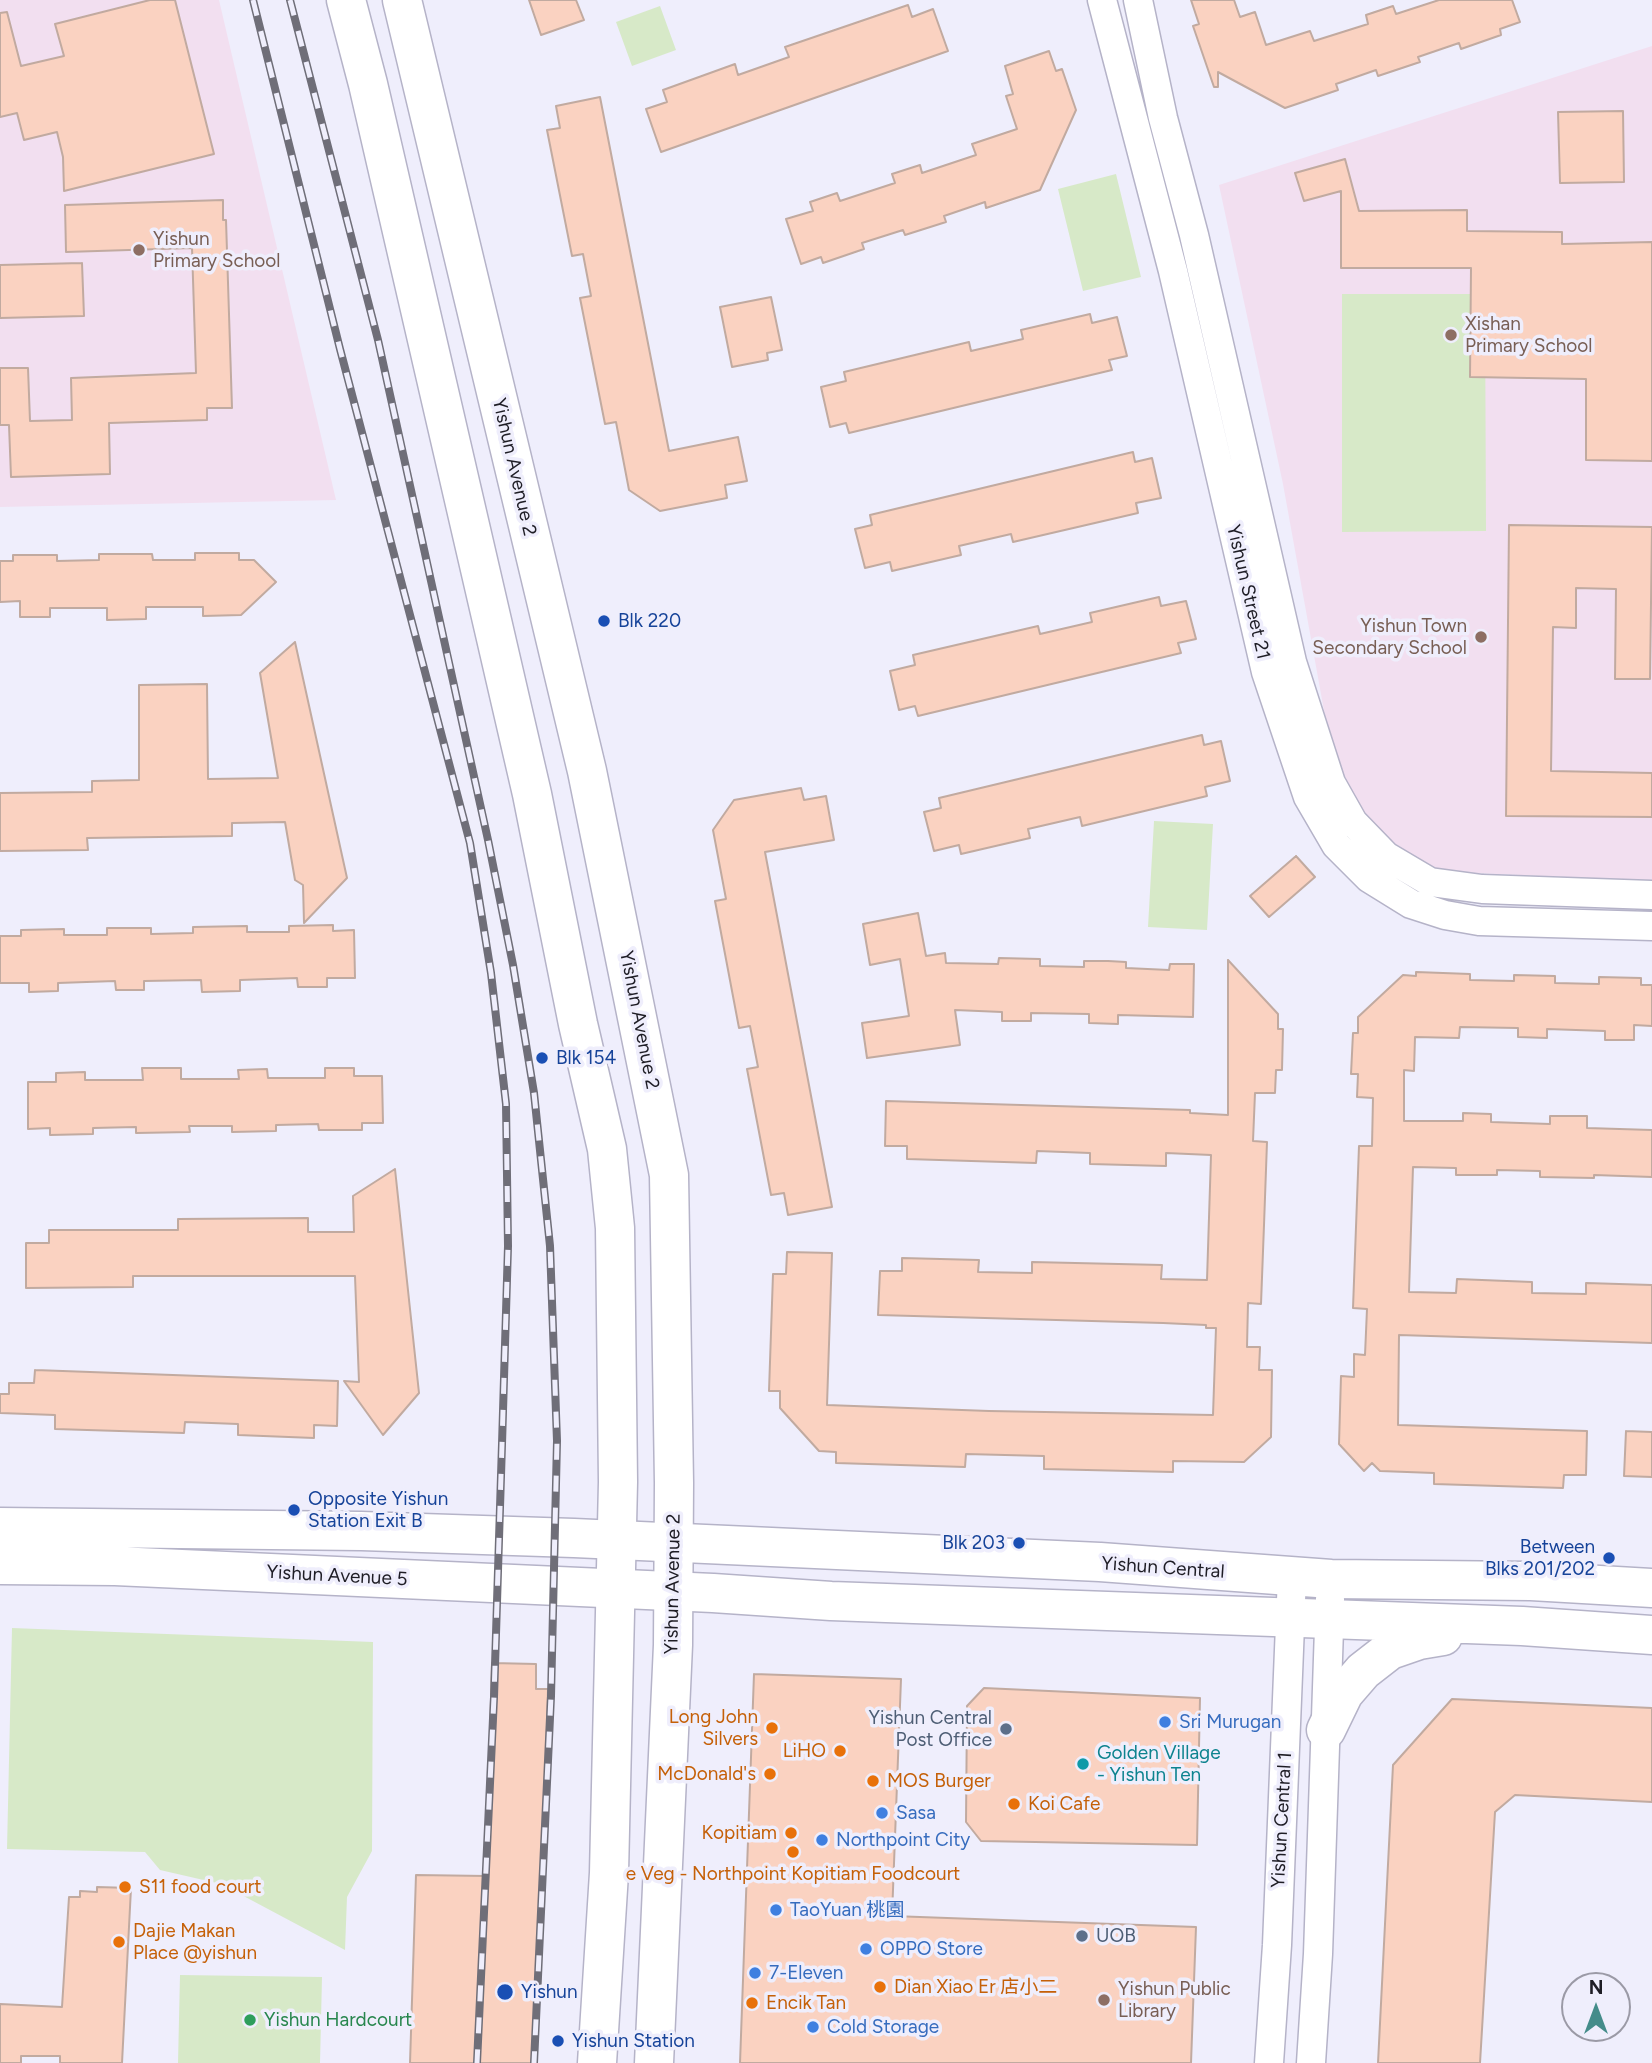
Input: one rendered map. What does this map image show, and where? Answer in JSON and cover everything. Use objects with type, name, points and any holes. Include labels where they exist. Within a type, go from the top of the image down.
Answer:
[{"type":"main road","points":[[346,0],[368,84],[532,794],[578,1024],[607,1149]]},
{"type":"main road","name":"Yishun Avenue 2","points":[[402,0],[587,771],[669,1175],[673,1659],[654,2063]]},
{"type":"main road","points":[[597,2063],[609,1873],[617,1588],[615,1228],[607,1149],[607,1107],[611,1092],[630,1065],[646,1058]]},
{"type":"main road","points":[[0,1527],[361,1531],[674,1543]]},
{"type":"main road","name":"Yishun Central","points":[[674,1543],[1100,1562],[1331,1579],[1531,1581],[1652,1588]]},
{"type":"main road","name":"Yishun Avenue 5","points":[[0,1565],[115,1566],[674,1591]]},
{"type":"main road","points":[[674,1591],[831,1601],[1522,1626],[1652,1635]]},
{"type":"main road","points":[[1326,1730],[1353,1681],[1391,1650],[1419,1640],[1522,1626]]},
{"type":"street","name":"Yishun Street 21","points":[[1102,0],[1174,271],[1266,671],[1308,797],[1336,845],[1369,878],[1411,904],[1445,915],[1479,921],[1652,926]]},
{"type":"street","name":"Yishun Street 21","points":[[1138,0],[1163,118],[1194,235],[1292,662],[1331,783],[1353,822],[1386,856],[1430,882],[1482,889],[1652,895]]},
{"type":"street","name":"Yishun Central 1","points":[[1269,2063],[1277,1945],[1292,1576]]},
{"type":"street","name":"Yishun Central 1","points":[[1311,2063],[1318,1954],[1331,1579]]},
{"type":"shaded area","name":"Yishun Primary School","points":[[0,0],[219,0],[336,500],[0,507]]},
{"type":"shaded area","points":[[1652,46],[1652,881],[1430,871],[1376,832],[1338,788],[1283,484],[1219,185]]},
{"type":"green space","points":[[660,6],[676,50],[632,66],[616,22]]},
{"type":"green space","points":[[1116,174],[1141,277],[1083,291],[1058,189]]},
{"type":"green space","points":[[1342,294],[1485,294],[1486,531],[1342,532]]},
{"type":"green space","points":[[1154,821],[1213,824],[1207,930],[1148,927]]},
{"type":"green space","points":[[12,1628],[373,1642],[372,1851],[347,1897],[345,1950],[221,1884],[160,1870],[145,1852],[7,1849]]},
{"type":"green space","name":"Yishun Hardcourt","points":[[180,1975],[322,1977],[320,2063],[178,2063]]},
{"type":"building","points":[[150,0],[175,0],[214,154],[64,191],[63,157],[57,132],[24,140],[17,113],[0,117],[0,13],[7,12],[21,66],[64,56],[55,24]]},
{"type":"building","points":[[529,0],[576,0],[584,20],[541,35]]},
{"type":"building","points":[[1191,0],[1234,0],[1240,17],[1255,12],[1266,45],[1310,31],[1314,41],[1368,24],[1366,15],[1393,6],[1396,14],[1439,0],[1512,0],[1520,22],[1500,29],[1501,35],[1461,49],[1459,43],[1418,57],[1420,62],[1378,76],[1376,70],[1336,84],[1338,90],[1285,108],[1218,72],[1218,87],[1214,87],[1193,26],[1199,24]]},
{"type":"building","points":[[908,5],[912,17],[933,9],[948,51],[661,152],[646,109],[667,102],[663,90],[735,64],[738,75],[789,57],[785,47]]},
{"type":"building","points":[[1049,51],[1056,71],[1062,69],[1076,110],[1040,190],[986,208],[985,202],[944,216],[946,222],[905,235],[903,230],[862,243],[864,249],[823,263],[821,257],[801,264],[786,219],[813,211],[810,202],[837,193],[840,201],[895,183],[892,174],[920,165],[922,173],[976,155],[972,144],[1017,129],[1006,96],[1013,94],[1005,66]]},
{"type":"building","points":[[600,97],[669,451],[738,437],[747,481],[725,485],[727,498],[660,511],[629,490],[616,422],[605,424],[580,298],[591,296],[583,254],[572,256],[547,130],[560,128],[556,106]]},
{"type":"building","points":[[1623,111],[1624,182],[1560,183],[1558,112]]},
{"type":"building","points":[[1345,159],[1359,211],[1467,210],[1467,231],[1562,232],[1562,244],[1652,242],[1652,461],[1586,460],[1586,379],[1470,377],[1471,268],[1341,268],[1341,191],[1304,201],[1295,173]]},
{"type":"building","points":[[223,200],[223,220],[226,220],[232,408],[207,408],[207,420],[109,423],[110,474],[11,477],[9,425],[0,425],[0,368],[28,368],[30,421],[72,420],[71,378],[196,373],[192,248],[66,252],[65,205]]},
{"type":"building","points":[[82,263],[84,316],[0,318],[0,265]]},
{"type":"building","points":[[771,297],[782,350],[767,353],[768,360],[732,367],[720,307]]},
{"type":"building","points":[[1090,314],[1092,323],[1117,317],[1127,356],[1109,360],[1112,370],[849,433],[846,423],[830,427],[821,387],[846,381],[844,372],[969,342],[971,351],[1023,339],[1021,330]]},
{"type":"building","points":[[1133,452],[1135,462],[1152,458],[1161,498],[1136,503],[1138,513],[1013,542],[1011,534],[959,546],[961,555],[892,571],[890,562],[865,568],[855,529],[872,525],[870,515]]},
{"type":"building","points":[[1509,525],[1652,527],[1650,679],[1615,679],[1616,589],[1576,588],[1576,628],[1553,627],[1551,771],[1652,773],[1652,817],[1506,816]]},
{"type":"building","points":[[195,553],[239,553],[239,560],[254,560],[276,582],[241,615],[203,616],[203,607],[146,607],[146,619],[107,620],[107,608],[50,608],[50,617],[20,617],[20,601],[0,602],[0,561],[13,561],[13,555],[57,555],[57,561],[99,560],[99,554],[152,554],[153,560],[195,560]]},
{"type":"building","points":[[1159,597],[1161,606],[1186,601],[1196,639],[1178,643],[1181,653],[918,716],[915,706],[899,710],[890,671],[915,665],[913,655],[1038,626],[1040,634],[1092,622],[1090,613]]},
{"type":"building","points":[[295,642],[347,878],[304,923],[303,885],[295,880],[285,822],[232,823],[232,836],[87,838],[88,850],[0,851],[0,793],[92,792],[92,781],[139,780],[139,685],[207,684],[208,779],[278,778],[260,673]]},
{"type":"building","points":[[1202,735],[1204,745],[1221,741],[1230,781],[1205,787],[1207,796],[1082,826],[1080,817],[1028,829],[1030,838],[961,854],[959,845],[934,851],[924,812],[941,808],[939,798]]},
{"type":"building","points":[[801,788],[804,800],[826,796],[834,840],[765,852],[832,1207],[788,1215],[784,1193],[771,1195],[747,1069],[758,1067],[750,1026],[739,1028],[715,901],[726,899],[713,830],[734,800]]},
{"type":"building","points":[[1296,856],[1315,877],[1269,917],[1250,896]]},
{"type":"building","points":[[918,913],[926,956],[945,953],[946,963],[998,964],[999,958],[1040,959],[1040,966],[1084,967],[1084,961],[1108,961],[1126,962],[1126,968],[1169,970],[1170,964],[1194,964],[1193,1017],[1118,1015],[1118,1024],[1089,1023],[1089,1014],[1031,1013],[1031,1021],[1002,1021],[1002,1012],[955,1010],[960,1045],[867,1058],[862,1023],[909,1016],[900,959],[870,965],[863,924]]},
{"type":"building","points":[[333,925],[333,931],[354,930],[355,978],[327,978],[327,987],[298,987],[297,978],[240,980],[240,991],[202,992],[201,980],[144,981],[144,990],[116,990],[115,981],[58,983],[58,991],[29,992],[29,983],[0,983],[0,936],[21,936],[21,930],[64,929],[64,935],[107,935],[107,928],[151,928],[151,934],[193,933],[193,927],[247,926],[247,932],[289,932],[289,926]]},
{"type":"building","points":[[1228,960],[1278,1014],[1278,1029],[1283,1029],[1282,1070],[1276,1070],[1275,1093],[1255,1093],[1253,1141],[1267,1142],[1261,1304],[1248,1303],[1247,1347],[1260,1347],[1259,1370],[1272,1370],[1271,1437],[1244,1462],[1173,1461],[1173,1472],[1044,1469],[1044,1456],[966,1454],[965,1467],[836,1463],[836,1452],[819,1451],[780,1408],[780,1391],[769,1391],[773,1274],[786,1274],[787,1252],[832,1253],[827,1405],[1213,1415],[1216,1328],[1206,1328],[1206,1325],[878,1315],[880,1271],[902,1271],[902,1258],[979,1260],[978,1272],[1032,1273],[1032,1262],[1162,1265],[1161,1279],[1207,1280],[1211,1155],[1166,1153],[1166,1166],[1090,1164],[1090,1153],[1037,1151],[1036,1163],[907,1159],[907,1146],[885,1146],[886,1101],[1190,1110],[1190,1113],[1228,1115]]},
{"type":"building","points":[[1416,972],[1470,974],[1470,980],[1514,981],[1514,975],[1555,976],[1555,983],[1599,984],[1599,977],[1641,978],[1641,985],[1652,985],[1652,1026],[1634,1025],[1634,1040],[1605,1040],[1605,1031],[1547,1029],[1547,1038],[1518,1037],[1518,1028],[1460,1027],[1459,1038],[1415,1037],[1414,1071],[1404,1070],[1404,1121],[1463,1121],[1463,1113],[1491,1114],[1491,1122],[1550,1124],[1550,1116],[1587,1116],[1587,1128],[1652,1130],[1652,1177],[1540,1177],[1540,1171],[1497,1170],[1497,1175],[1456,1175],[1456,1168],[1413,1167],[1409,1292],[1456,1293],[1457,1279],[1532,1282],[1532,1293],[1586,1294],[1586,1283],[1652,1285],[1652,1343],[1399,1335],[1398,1425],[1587,1431],[1586,1475],[1564,1475],[1563,1488],[1434,1484],[1434,1473],[1380,1471],[1372,1463],[1364,1471],[1339,1444],[1341,1376],[1354,1377],[1354,1354],[1365,1355],[1367,1309],[1353,1308],[1359,1146],[1372,1146],[1373,1098],[1357,1097],[1358,1074],[1351,1074],[1353,1033],[1358,1033],[1358,1017],[1403,975],[1416,976]]},
{"type":"building","points":[[142,1068],[181,1068],[181,1079],[239,1079],[238,1070],[267,1069],[268,1078],[325,1078],[325,1068],[354,1068],[354,1076],[382,1076],[383,1123],[362,1123],[362,1130],[319,1130],[318,1124],[276,1125],[276,1131],[232,1132],[232,1126],[189,1126],[190,1132],[136,1133],[136,1127],[93,1128],[93,1134],[50,1135],[50,1128],[28,1129],[28,1082],[56,1082],[56,1073],[85,1072],[85,1080],[143,1080]]},
{"type":"building","points":[[395,1169],[419,1393],[383,1435],[344,1381],[359,1382],[355,1276],[133,1276],[133,1287],[26,1288],[26,1243],[49,1243],[49,1230],[178,1230],[178,1219],[308,1218],[308,1232],[354,1232],[353,1196]]},
{"type":"building","points":[[35,1370],[338,1381],[337,1426],[314,1425],[314,1438],[238,1435],[238,1424],[185,1422],[184,1433],[55,1429],[55,1415],[0,1413],[0,1394],[9,1394],[9,1383],[34,1383]]},
{"type":"building","points":[[1626,1431],[1652,1432],[1652,1477],[1624,1476]]},
{"type":"building","points":[[492,1663],[536,1664],[536,1689],[548,1689],[537,2063],[410,2063],[416,1875],[486,1876]]},
{"type":"building","name":"Northpoint City","points":[[754,1674],[901,1679],[892,1916],[1196,1927],[1191,2063],[740,2063]]},
{"type":"building","name":"Golden Village - Yishun Ten","points":[[984,1688],[1200,1698],[1197,1845],[981,1841],[966,1822],[967,1706]]},
{"type":"building","points":[[1452,1699],[1652,1708],[1652,1802],[1515,1795],[1495,1812],[1480,2063],[1378,2063],[1393,1765]]},
{"type":"building","points":[[97,1887],[131,1888],[122,2063],[60,2063],[60,2056],[21,2056],[21,2063],[0,2063],[0,2004],[62,2007],[69,1897],[80,1897],[80,1891],[97,1892]]},
{"type":"railway","points":[[253,0],[340,349],[470,843],[491,973],[506,1104],[508,1246],[494,1697],[477,2063]]},
{"type":"railway","points":[[290,0],[378,340],[488,840],[513,965],[534,1093],[550,1246],[557,1441],[551,1696],[534,2063]]},
{"type":"place","name":"Yishun Primary School","points":[[139,250]]},
{"type":"place","name":"Xishan Primary School","points":[[1451,335]]},
{"type":"place","name":"Blk 220","points":[[604,621]]},
{"type":"place","name":"Yishun Town Secondary School","points":[[1481,637]]},
{"type":"place","name":"Blk 154","points":[[542,1058]]},
{"type":"place","name":"Opposite Yishun Station Exit B","points":[[294,1510]]},
{"type":"place","name":"Blk 203","points":[[1019,1543]]},
{"type":"place","name":"Between Blks 201/202","points":[[1609,1558]]},
{"type":"place","name":"Sri Murugan","points":[[1165,1722]]},
{"type":"place","name":"Long John Silvers","points":[[772,1728]]},
{"type":"place","name":"Yishun Central Post Office","points":[[1006,1729]]},
{"type":"place","name":"LiHO","points":[[840,1751]]},
{"type":"place","name":"Golden Village - Yishun Ten","points":[[1083,1764]]},
{"type":"place","name":"McDonald's","points":[[770,1774]]},
{"type":"place","name":"MOS Burger","points":[[873,1781]]},
{"type":"place","name":"Koi Cafe","points":[[1014,1804]]},
{"type":"place","name":"Sasa","points":[[882,1813]]},
{"type":"place","name":"Kopitiam","points":[[791,1833]]},
{"type":"place","name":"Northpoint City","points":[[822,1840]]},
{"type":"place","name":"e Veg - Northpoint Kopitiam Foodcourt","points":[[793,1852]]},
{"type":"place","name":"S11 food court","points":[[125,1887]]},
{"type":"place","name":"TaoYuan 桃園","points":[[776,1910]]},
{"type":"place","name":"UOB","points":[[1082,1936]]},
{"type":"place","name":"Dajie Makan Place @yishun","points":[[119,1942]]},
{"type":"place","name":"OPPO Store","points":[[866,1949]]},
{"type":"place","name":"7-Eleven","points":[[755,1973]]},
{"type":"place","name":"Dian Xiao Er 店小二","points":[[880,1987]]},
{"type":"place","name":"Yishun","points":[[505,1992]]},
{"type":"place","name":"Yishun Public Library","points":[[1104,2000]]},
{"type":"place","name":"Encik Tan","points":[[752,2003]]},
{"type":"place","name":"Yishun Hardcourt","points":[[250,2020]]},
{"type":"place","name":"Cold Storage","points":[[813,2027]]},
{"type":"place","name":"Yishun Station","points":[[558,2041]]}]
